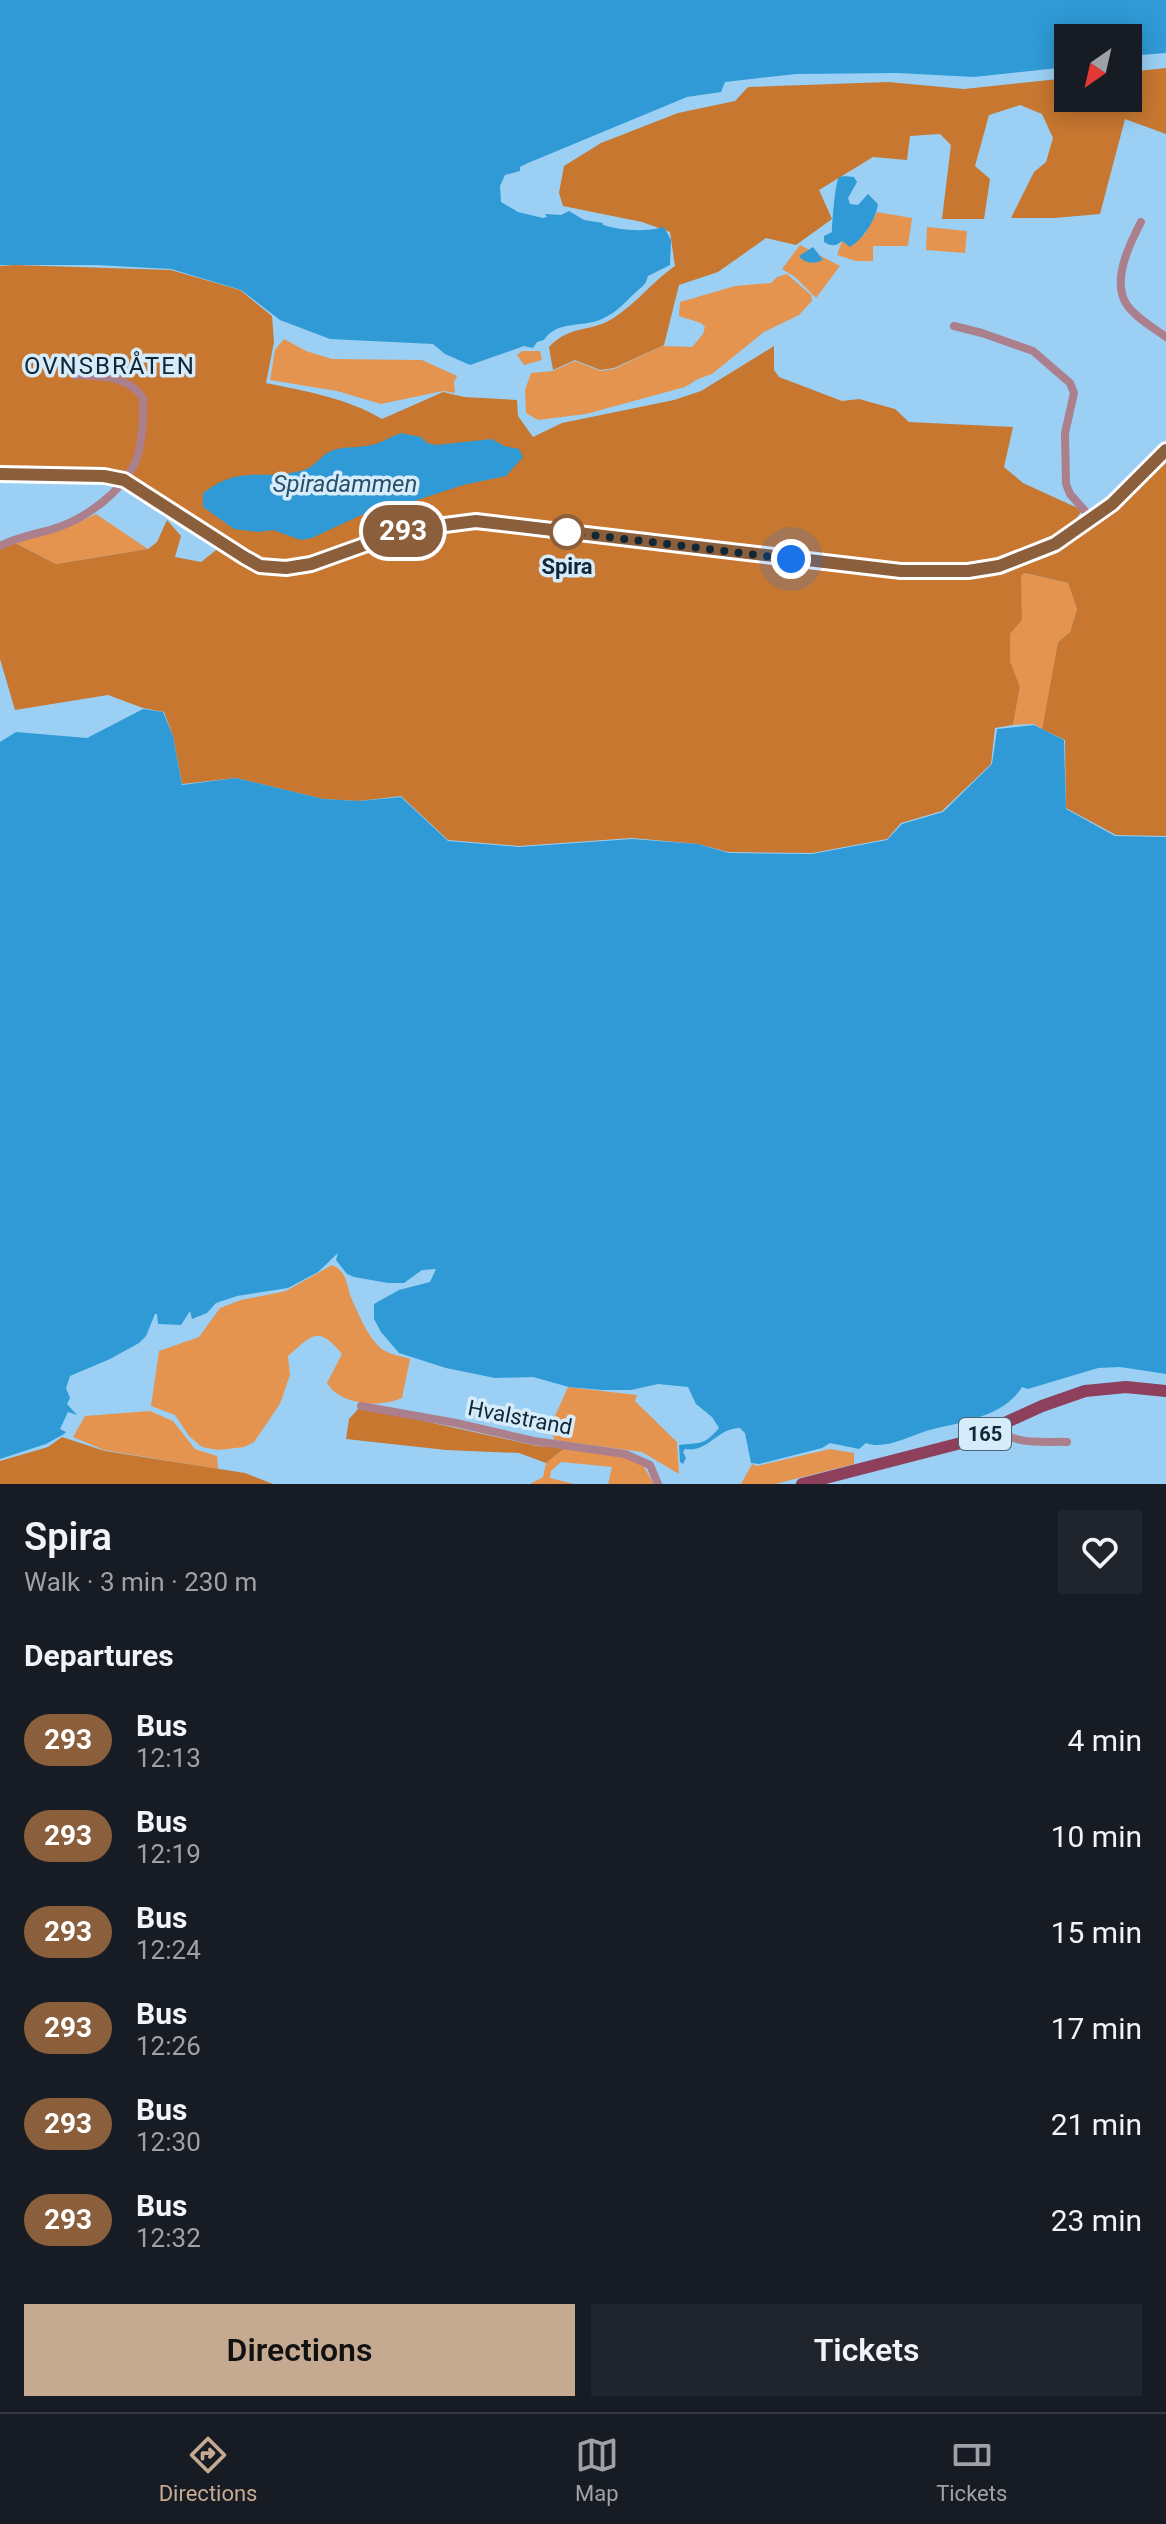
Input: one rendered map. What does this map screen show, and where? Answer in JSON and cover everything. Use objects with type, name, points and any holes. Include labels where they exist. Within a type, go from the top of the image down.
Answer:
[{"type":"main road","name":"165","points":[[802,1484],[961,1443],[1042,1406],[1085,1391],[1126,1387],[1166,1391]]},
{"type":"street","points":[[1141,222],[1128,250],[1121,289],[1125,303],[1131,310],[1166,337]]},
{"type":"street","points":[[954,326],[1033,351],[1073,388],[1065,433],[1064,471],[1070,494],[1092,519]]},
{"type":"street","points":[[0,546],[57,528],[85,515],[124,480],[135,464],[143,398],[127,383],[111,377],[75,375]]},
{"type":"street","points":[[0,474],[104,476],[124,480],[244,557],[273,569],[311,564],[406,530],[476,521],[862,567],[950,573],[1014,561],[1055,544],[1112,504],[1166,450]]},
{"type":"street","name":"Hvalstrand","points":[[361,1406],[534,1441],[625,1454],[650,1465],[658,1484]]},
{"type":"street","points":[[999,1428],[1002,1433],[1019,1440],[1067,1442]]},
{"type":"shaded area","points":[[1166,68],[1166,134],[1125,119],[1100,214],[1011,218],[1034,172],[1046,162],[1053,138],[1042,114],[1020,105],[989,115],[975,166],[990,179],[984,219],[942,219],[951,145],[940,134],[910,136],[907,160],[873,157],[819,190],[832,219],[796,245],[766,238],[718,272],[679,285],[664,345],[614,368],[600,370],[575,360],[553,370],[549,347],[557,340],[612,319],[675,266],[670,232],[642,222],[563,206],[559,193],[564,166],[601,143],[678,113],[735,101],[748,87],[888,82],[964,89],[1054,79],[1054,112],[1142,112],[1142,71]]},
{"type":"shaded area","points":[[877,212],[912,218],[908,246],[873,246],[873,261],[856,261],[837,255],[842,241],[846,243],[864,235]]},
{"type":"shaded area","points":[[927,227],[967,231],[965,253],[926,250]]},
{"type":"shaded area","points":[[800,245],[840,266],[816,298],[782,269]]},
{"type":"shaded area","points":[[0,266],[171,270],[240,290],[272,316],[274,342],[266,383],[340,400],[382,419],[443,392],[464,397],[517,400],[518,416],[533,437],[562,423],[674,400],[701,391],[774,346],[774,370],[779,377],[842,401],[859,399],[895,409],[909,422],[1013,427],[1004,467],[1023,483],[1082,510],[1072,526],[1074,531],[1166,446],[1166,836],[1116,835],[1066,808],[1065,740],[1042,729],[1058,642],[1070,632],[1077,609],[1068,583],[1024,573],[1021,576],[1022,620],[1010,634],[1010,661],[1020,687],[1013,725],[995,728],[991,764],[942,811],[901,823],[887,839],[812,853],[728,852],[698,844],[632,838],[519,846],[448,840],[401,796],[359,801],[323,799],[236,778],[182,784],[173,736],[164,712],[108,695],[15,710],[0,659],[0,549],[13,542],[56,564],[148,549],[157,542],[167,520],[181,536],[175,557],[201,562],[220,547],[118,487],[88,481],[0,476]]},
{"type":"shaded area","points":[[787,274],[811,295],[812,301],[799,315],[764,332],[712,374],[685,387],[586,414],[538,420],[526,413],[525,390],[531,373],[553,371],[575,361],[600,371],[614,369],[662,346],[692,347],[705,327],[679,316],[680,302],[735,286],[771,283]]},
{"type":"shaded area","points":[[284,339],[306,351],[332,359],[422,360],[457,376],[455,393],[443,391],[381,404],[337,391],[270,380],[275,350]]},
{"type":"shaded area","points":[[522,351],[540,351],[542,360],[524,365],[517,355]]},
{"type":"shaded area","points":[[96,514],[148,549],[56,564],[13,542],[62,530]]},
{"type":"shaded area","points":[[1023,573],[1068,583],[1077,609],[1070,632],[1058,642],[1042,729],[1034,724],[1013,725],[1020,687],[1010,661],[1010,634],[1022,620],[1020,575]]},
{"type":"shaded area","points":[[332,1265],[344,1276],[359,1315],[375,1342],[388,1352],[410,1359],[402,1398],[372,1403],[341,1396],[327,1383],[342,1354],[327,1339],[315,1336],[288,1356],[290,1375],[280,1404],[254,1442],[244,1447],[218,1450],[202,1447],[189,1436],[175,1415],[151,1406],[159,1351],[199,1337],[220,1308],[241,1300],[286,1291]]},
{"type":"shaded area","points":[[568,1387],[637,1395],[635,1401],[677,1442],[679,1474],[642,1452],[554,1440],[551,1425]]},
{"type":"shaded area","points":[[360,1407],[537,1446],[565,1448],[546,1463],[519,1453],[446,1450],[346,1439],[349,1419]]},
{"type":"shaded area","points":[[150,1411],[173,1421],[195,1449],[217,1456],[218,1469],[104,1450],[73,1437],[85,1416]]},
{"type":"shaded area","points":[[62,1437],[105,1451],[245,1473],[273,1484],[0,1484],[0,1461],[48,1447]]},
{"type":"shaded area","points":[[565,1448],[641,1462],[654,1484],[608,1484],[612,1467],[561,1462],[551,1471],[550,1478],[574,1484],[530,1484],[543,1477],[546,1463]]},
{"type":"shaded area","points":[[830,1449],[854,1453],[854,1464],[775,1484],[741,1484],[752,1464],[757,1466]]},
{"type":"water","points":[[0,0],[1166,0],[1166,53],[1142,55],[1142,24],[1054,24],[1054,68],[974,77],[897,73],[796,74],[725,82],[721,92],[687,97],[520,167],[520,171],[505,175],[500,186],[501,202],[518,212],[543,218],[547,217],[545,214],[561,215],[569,211],[584,220],[618,229],[664,227],[671,240],[670,265],[648,276],[644,285],[602,319],[563,327],[537,342],[533,348],[524,346],[470,365],[445,354],[433,344],[330,339],[280,320],[241,290],[171,269],[0,265]]},
{"type":"water","points":[[839,177],[854,177],[857,182],[848,198],[850,204],[858,205],[868,194],[878,204],[868,228],[850,247],[842,241],[834,245],[824,242],[824,236],[832,232]]},
{"type":"water","points":[[813,247],[823,260],[804,261],[799,256]]},
{"type":"water","name":"Spiradammen","points":[[401,433],[421,437],[427,443],[436,445],[492,439],[519,449],[523,457],[506,476],[463,485],[402,505],[385,504],[312,538],[301,540],[273,530],[234,529],[203,507],[203,493],[229,478],[304,470],[334,450],[379,443]]},
{"type":"water","points":[[143,709],[163,712],[173,736],[182,785],[236,778],[323,799],[359,801],[401,797],[448,841],[519,847],[632,839],[698,844],[729,853],[812,854],[887,840],[902,824],[943,812],[992,764],[997,729],[1034,725],[1064,740],[1066,809],[1115,836],[1166,837],[1166,1374],[1120,1367],[1098,1368],[1028,1389],[1022,1387],[1014,1397],[992,1412],[896,1442],[880,1445],[866,1443],[859,1449],[830,1443],[822,1448],[759,1464],[751,1463],[745,1433],[740,1428],[732,1429],[700,1447],[685,1449],[683,1464],[680,1462],[679,1445],[705,1441],[719,1428],[712,1417],[696,1404],[688,1387],[658,1384],[631,1390],[602,1390],[569,1387],[533,1377],[495,1378],[446,1368],[399,1353],[374,1319],[374,1304],[399,1290],[430,1282],[436,1269],[422,1270],[404,1283],[388,1283],[347,1274],[336,1260],[338,1253],[318,1272],[288,1288],[237,1296],[216,1303],[207,1313],[192,1319],[190,1311],[181,1325],[158,1324],[155,1314],[146,1336],[139,1343],[70,1376],[66,1388],[70,1398],[67,1404],[77,1415],[68,1412],[60,1429],[66,1432],[64,1434],[46,1444],[0,1459],[0,742],[16,732],[87,738]]},
{"type":"bus line","name":"293","points":[[0,474],[104,476],[124,480],[244,557],[273,569],[311,564],[368,541],[406,530],[476,521],[875,568],[950,573],[999,566],[1055,544],[1112,504],[1166,450]]},
{"type":"place","name":"Spira","points":[[567,532]]},
{"type":"district","name":"OVNSBRÅTEN","points":[[110,366]]},
{"type":"route","points":[[567,532],[791,559]]}]
